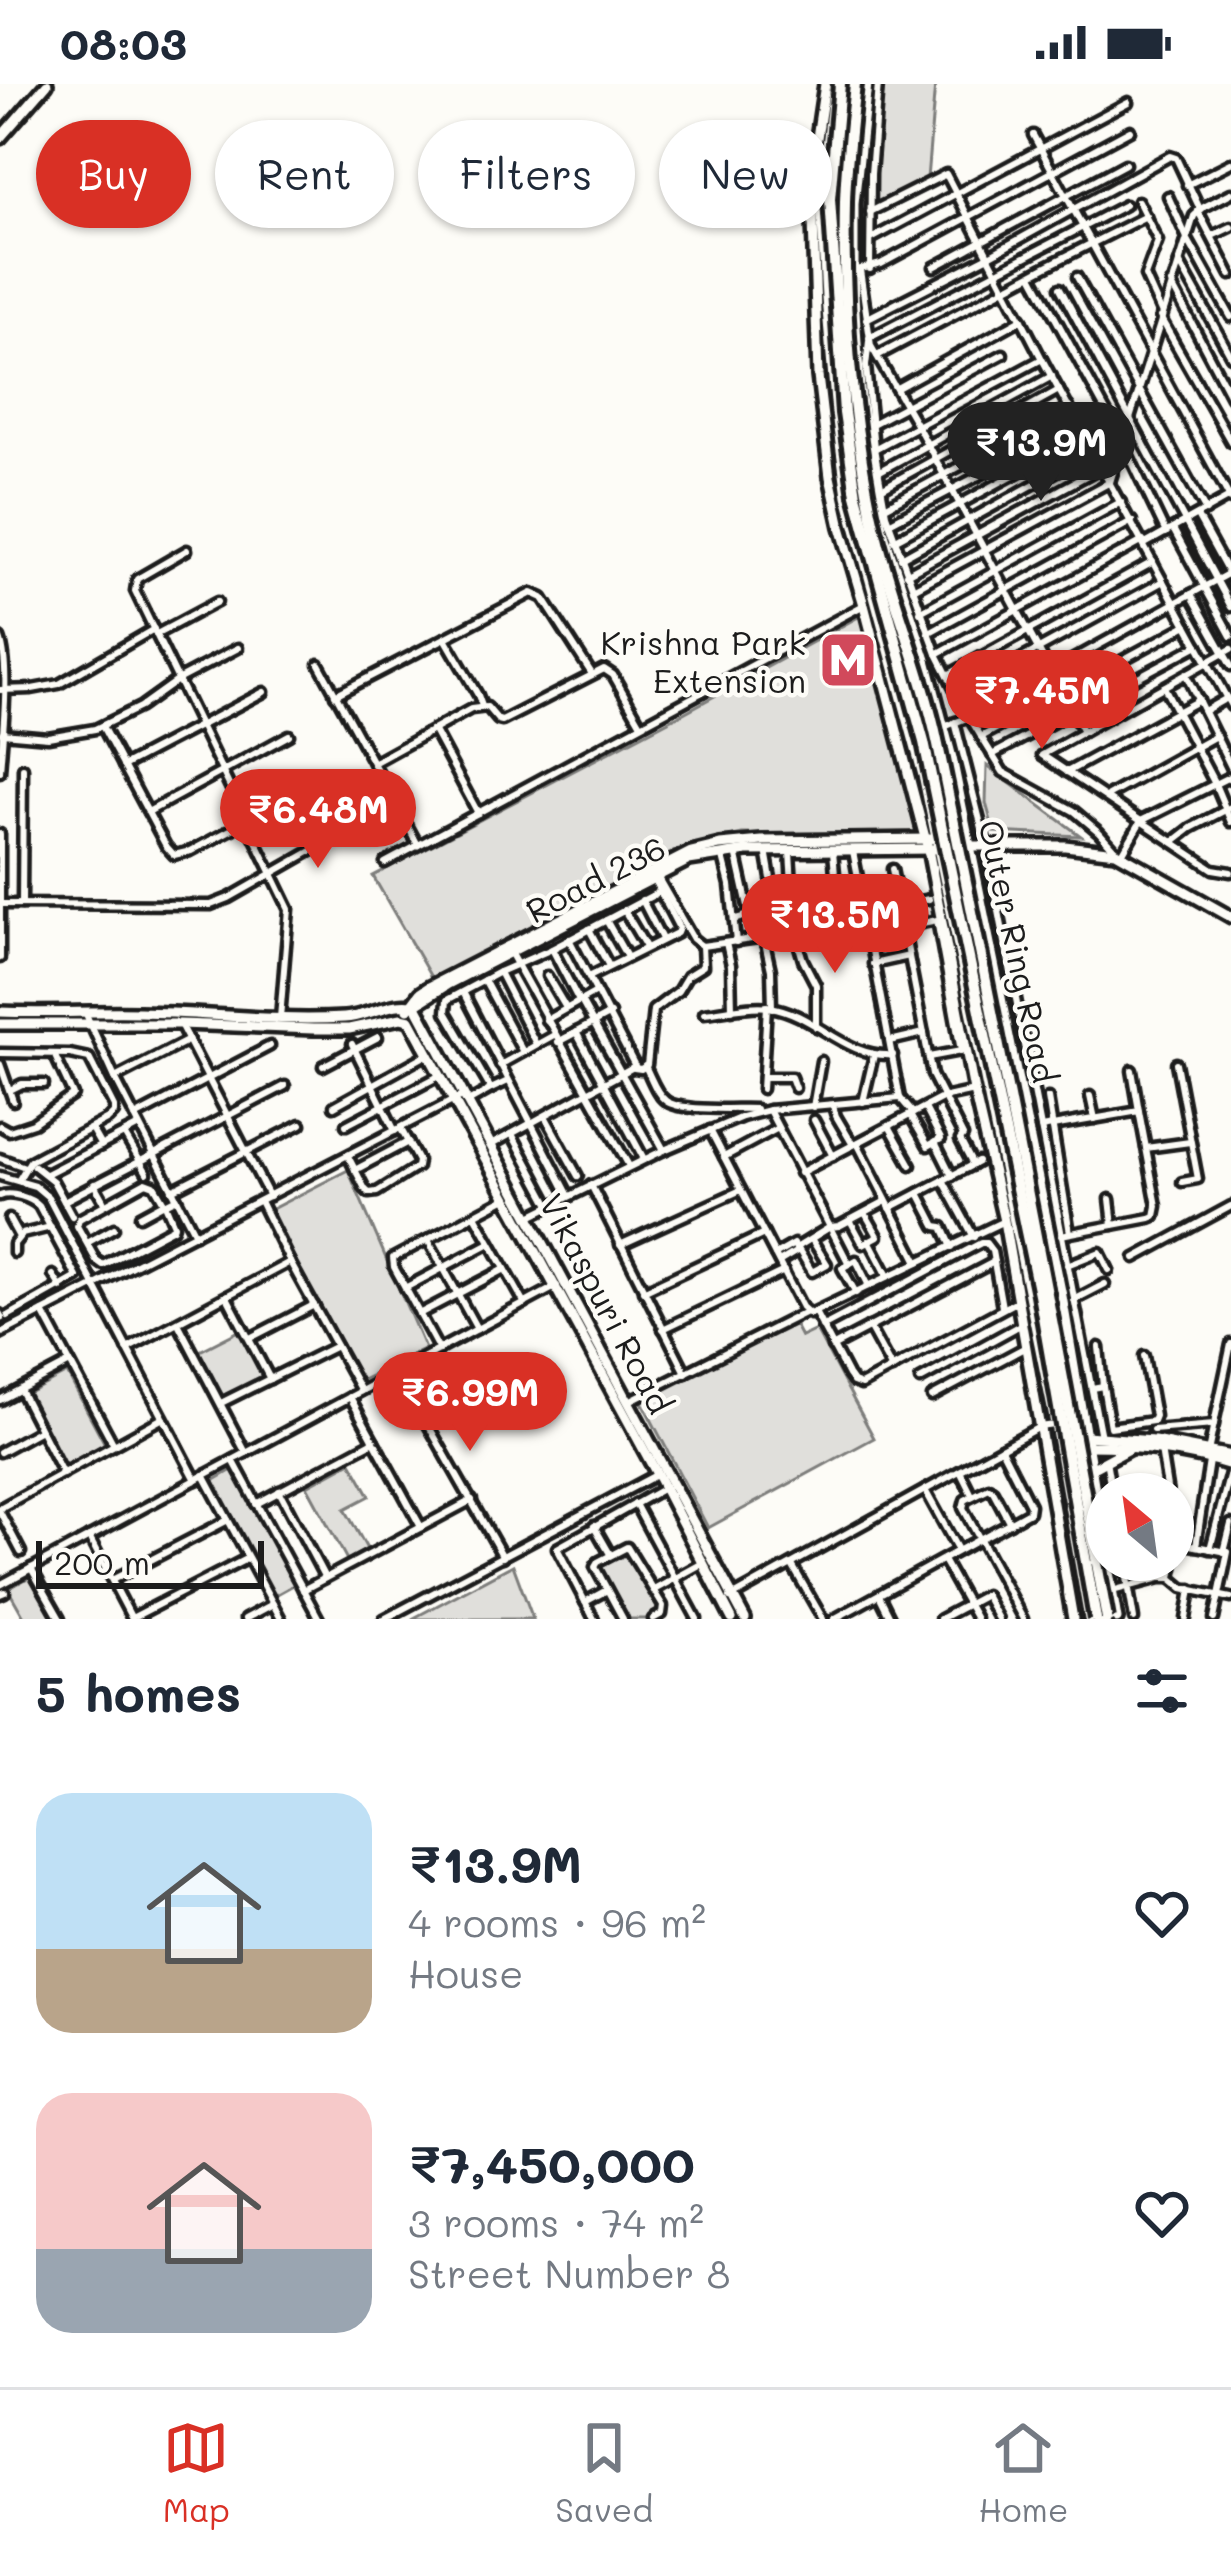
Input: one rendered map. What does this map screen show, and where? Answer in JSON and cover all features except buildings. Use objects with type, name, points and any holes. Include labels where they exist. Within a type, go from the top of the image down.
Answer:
[{"type":"main road","name":"Outer Ring Road","points":[[833,84],[830,199],[844,413],[856,495],[924,742],[1040,1294],[1093,1619]]},
{"type":"main road","name":"Outer Ring Road","points":[[855,84],[845,198],[846,296],[867,492],[937,739],[1108,1619]]},
{"type":"street","points":[[0,138],[47,84]]},
{"type":"street","points":[[833,84],[814,158],[814,321],[830,477],[932,844],[974,1091],[1019,1300],[1073,1619]]},
{"type":"street","name":"Outer Ring Road","points":[[830,120],[833,84]]},
{"type":"street","name":"Outer Ring Road","points":[[867,84],[854,205],[861,270],[860,390],[870,463],[882,528],[923,634],[950,725],[988,938],[1034,1130],[1092,1473]]},
{"type":"street","points":[[878,84],[871,239],[861,270],[869,340],[866,359],[881,488],[923,634],[1003,772],[1086,820],[1119,853],[1231,917]]},
{"type":"street","points":[[871,239],[1128,102]]},
{"type":"street","points":[[861,270],[1130,130]]},
{"type":"street","points":[[938,654],[1230,497],[1033,135]]},
{"type":"street","points":[[832,148],[860,151]]},
{"type":"street","points":[[866,319],[1170,156],[1176,158],[1230,272]]},
{"type":"street","points":[[934,267],[1125,164]]},
{"type":"street","points":[[1187,185],[1231,164]]},
{"type":"street","points":[[870,212],[944,174],[1229,702],[1204,711]]},
{"type":"street","points":[[912,590],[1110,482],[1187,238],[1199,210],[1231,193]]},
{"type":"street","points":[[1168,196],[1231,316]]},
{"type":"street","points":[[1138,202],[1158,241],[1146,281],[1231,442]]},
{"type":"street","points":[[869,340],[1125,206]]},
{"type":"street","points":[[878,356],[1146,217]]},
{"type":"street","points":[[1211,236],[1231,227]]},
{"type":"street","name":"Outer Ring Road","points":[[822,228],[836,412],[848,496],[927,793],[932,844],[958,943],[1093,1619]]},
{"type":"street","points":[[1179,262],[1231,356]]},
{"type":"street","points":[[1031,274],[1231,636]]},
{"type":"street","points":[[1065,1234],[1034,1130],[987,846],[950,725],[1230,574],[1077,277]]},
{"type":"street","points":[[1171,284],[1231,397]]},
{"type":"street","points":[[1060,288],[1231,607]]},
{"type":"street","points":[[897,388],[1022,320]]},
{"type":"street","points":[[869,340],[1083,732]]},
{"type":"street","points":[[872,424],[1003,354]]},
{"type":"street","points":[[874,448],[1042,359]]},
{"type":"street","points":[[878,472],[1052,376]]},
{"type":"street","points":[[881,488],[1059,390]]},
{"type":"street","points":[[885,507],[1069,406]]},
{"type":"street","points":[[894,540],[1084,436]]},
{"type":"street","points":[[901,558],[1093,451]]},
{"type":"street","points":[[889,524],[1001,464]]},
{"type":"street","points":[[906,574],[1102,467]]},
{"type":"street","points":[[920,613],[1121,502]]},
{"type":"street","points":[[923,634],[1132,520]]},
{"type":"street","points":[[187,550],[134,585],[286,898],[290,920],[280,1018]]},
{"type":"street","points":[[948,675],[1153,562]]},
{"type":"street","points":[[958,694],[1163,581]]},
{"type":"street","points":[[335,695],[528,594],[543,598],[592,674]]},
{"type":"street","points":[[1191,594],[1227,651],[1231,666]]},
{"type":"street","points":[[2,690],[58,684],[217,602]]},
{"type":"street","points":[[385,863],[864,605]]},
{"type":"street","points":[[981,737],[1186,625]]},
{"type":"street","points":[[0,638],[0,772]]},
{"type":"street","points":[[445,638],[482,706]]},
{"type":"street","points":[[992,755],[1198,645]]},
{"type":"street","points":[[2,733],[48,737],[102,726],[238,648]]},
{"type":"street","points":[[1227,651],[1042,753],[1172,842],[1220,872],[1231,872]]},
{"type":"street","points":[[319,664],[418,845]]},
{"type":"street","points":[[373,763],[482,706],[502,722],[604,669],[610,671],[641,724]]},
{"type":"street","points":[[1119,853],[1142,821],[1215,784],[1231,769],[1186,675]]},
{"type":"street","points":[[1164,687],[1231,822]]},
{"type":"street","points":[[123,766],[265,692]]},
{"type":"street","points":[[1067,772],[1199,700]]},
{"type":"street","points":[[102,726],[175,855],[315,785]]},
{"type":"street","points":[[433,730],[478,813]]},
{"type":"street","points":[[148,812],[290,735]]},
{"type":"street","points":[[1106,797],[1216,736]]},
{"type":"street","points":[[22,904],[23,768]]},
{"type":"street","points":[[927,793],[958,788]]},
{"type":"street","points":[[1172,842],[1228,808]]},
{"type":"street","points":[[0,904],[211,904],[343,833]]},
{"type":"street","points":[[0,835],[0,958]]},
{"type":"street","points":[[0,1012],[348,1018],[398,1004],[416,1008],[429,987],[672,860],[720,845],[932,844]]},
{"type":"street","points":[[766,846],[781,935]]},
{"type":"street","name":"Road 236","points":[[408,1020],[437,990],[689,860],[766,846],[790,852],[852,846]]},
{"type":"street","points":[[852,846],[900,1098],[928,1146],[941,1139],[925,1107]]},
{"type":"street","points":[[970,848],[1065,846],[1119,853]]},
{"type":"street","points":[[831,851],[838,908]]},
{"type":"street","points":[[735,920],[750,915],[736,852]]},
{"type":"street","points":[[790,852],[795,933],[816,985],[816,1027]]},
{"type":"street","points":[[722,853],[736,942]]},
{"type":"street","points":[[796,1247],[830,1227],[919,1193],[975,1163],[932,1075],[892,869]]},
{"type":"street","points":[[879,873],[880,884]]},
{"type":"street","points":[[655,877],[702,946],[795,933]]},
{"type":"street","points":[[590,976],[680,928],[655,877]]},
{"type":"street","points":[[860,888],[894,881]]},
{"type":"street","points":[[491,1089],[446,1012],[447,1000],[659,892]]},
{"type":"street","points":[[899,905],[929,899]]},
{"type":"street","points":[[642,900],[662,940]]},
{"type":"street","points":[[624,910],[646,947]]},
{"type":"street","points":[[605,920],[627,957]]},
{"type":"street","points":[[903,927],[937,920],[961,1051],[928,1057]]},
{"type":"street","points":[[589,929],[609,966]]},
{"type":"street","points":[[762,1089],[771,970],[764,938]]},
{"type":"street","points":[[958,943],[988,938]]},
{"type":"street","points":[[569,939],[634,1068]]},
{"type":"street","points":[[726,943],[733,1010]]},
{"type":"street","points":[[702,946],[700,970],[650,1016],[646,1066],[662,1099],[691,1107],[769,1110],[900,1098]]},
{"type":"street","points":[[551,949],[664,1150]]},
{"type":"street","points":[[510,952],[629,1166]]},
{"type":"street","points":[[873,964],[909,956]]},
{"type":"street","points":[[499,972],[536,1044]]},
{"type":"street","points":[[547,976],[566,1008]]},
{"type":"street","points":[[484,980],[524,1052]]},
{"type":"street","points":[[463,991],[569,1196]]},
{"type":"street","points":[[546,1020],[597,992]]},
{"type":"street","points":[[704,1013],[770,1007],[837,1041],[874,1055],[892,1055]]},
{"type":"street","name":"Vikaspuri Road","points":[[416,1008],[554,1288],[662,1472],[664,1488],[703,1563],[745,1619]]},
{"type":"street","points":[[85,1012],[195,1234]]},
{"type":"street","points":[[500,1065],[536,1044],[576,1032],[610,1014]]},
{"type":"street","points":[[0,1024],[349,1029],[408,1020]]},
{"type":"street","name":"Vikaspuri Road","points":[[408,1020],[440,1075],[462,1099],[491,1145],[566,1281],[728,1599],[732,1619]]},
{"type":"street","points":[[180,1024],[269,1197]]},
{"type":"street","points":[[576,1032],[644,1159]]},
{"type":"street","points":[[890,1041],[924,1033]]},
{"type":"street","points":[[322,1066],[378,1037]]},
{"type":"street","points":[[115,1078],[189,1040]]},
{"type":"street","points":[[134,1117],[270,1046]]},
{"type":"street","points":[[348,1156],[369,1192],[414,1171],[418,1161],[382,1105],[354,1046]]},
{"type":"street","points":[[88,1058],[102,1051]]},
{"type":"street","points":[[0,1053],[82,1055],[114,1107],[114,1113],[29,1167],[18,1180]]},
{"type":"street","points":[[0,1126],[9,1131],[33,1124],[73,1095],[53,1054]]},
{"type":"street","points":[[334,1106],[428,1054]]},
{"type":"street","points":[[863,1102],[874,1055]]},
{"type":"street","points":[[813,1107],[821,1061]]},
{"type":"street","points":[[0,1064],[14,1100]]},
{"type":"street","points":[[1176,1064],[1198,1179],[1182,1182]]},
{"type":"street","points":[[491,1145],[634,1068],[646,1066]]},
{"type":"street","points":[[1065,1234],[1150,1218],[1157,1211],[1132,1070]]},
{"type":"street","points":[[346,1124],[440,1075]]},
{"type":"street","points":[[763,1076],[791,1077],[795,1088]]},
{"type":"street","points":[[5,1316],[4,1332],[397,1129],[508,1081]]},
{"type":"street","points":[[10,1090],[22,1084],[44,1084]]},
{"type":"street","points":[[64,1201],[285,1086]]},
{"type":"street","points":[[800,1173],[942,1098],[974,1091]]},
{"type":"street","points":[[1090,1096],[1095,1119]]},
{"type":"street","points":[[1048,1098],[1067,1264],[1102,1441]]},
{"type":"street","points":[[833,1105],[918,1262]]},
{"type":"street","points":[[769,1110],[849,1264]]},
{"type":"street","points":[[530,1216],[664,1150],[769,1110]]},
{"type":"street","points":[[1034,1130],[1139,1111]]},
{"type":"street","points":[[545,1116],[578,1176]]},
{"type":"street","points":[[814,1120],[833,1156]]},
{"type":"street","points":[[172,1190],[301,1124]]},
{"type":"street","points":[[46,1174],[140,1126]]},
{"type":"street","points":[[890,1126],[911,1165]]},
{"type":"street","points":[[724,1157],[778,1128]]},
{"type":"street","points":[[710,1130],[784,1271],[857,1385],[1019,1300]]},
{"type":"street","points":[[94,1132],[100,1146]]},
{"type":"street","points":[[124,1134],[147,1173]]},
{"type":"street","points":[[512,1134],[550,1206]]},
{"type":"street","points":[[355,1170],[408,1142]]},
{"type":"street","points":[[935,1142],[974,1237]]},
{"type":"street","points":[[1146,1148],[1191,1142]]},
{"type":"street","points":[[0,1158],[46,1174],[72,1216]]},
{"type":"street","points":[[0,1176],[44,1191],[163,1418],[228,1520],[281,1619]]},
{"type":"street","points":[[146,1182],[154,1185],[164,1204],[173,1228],[110,1262],[99,1264],[77,1226],[79,1219],[146,1182]]},
{"type":"street","points":[[94,1184],[103,1200]]},
{"type":"street","points":[[591,1185],[686,1373]]},
{"type":"street","points":[[620,1245],[741,1190]]},
{"type":"street","points":[[0,1196],[6,1193],[34,1201],[77,1277],[5,1316]]},
{"type":"street","points":[[919,1193],[952,1247]]},
{"type":"street","points":[[140,1216],[177,1198]]},
{"type":"street","points":[[439,1350],[392,1261],[506,1198]]},
{"type":"street","points":[[1110,1199],[1113,1225]]},
{"type":"street","points":[[260,1202],[361,1391]]},
{"type":"street","points":[[1135,1258],[1231,1206]]},
{"type":"street","points":[[850,1220],[863,1244],[870,1242],[878,1236],[865,1213]]},
{"type":"street","points":[[475,1215],[525,1304]]},
{"type":"street","points":[[9,1219],[19,1237]]},
{"type":"street","points":[[14,1253],[19,1237],[60,1220]]},
{"type":"street","points":[[629,1401],[1004,1221]]},
{"type":"street","points":[[87,1243],[114,1228]]},
{"type":"street","points":[[643,1291],[764,1234]]},
{"type":"street","points":[[796,1247],[812,1272],[826,1264],[812,1238]]},
{"type":"street","points":[[428,1240],[477,1329]]},
{"type":"street","points":[[870,1242],[888,1277]]},
{"type":"street","points":[[405,1288],[490,1243]]},
{"type":"street","points":[[822,1327],[986,1243],[1002,1307]]},
{"type":"street","points":[[777,1258],[797,1251],[796,1247]]},
{"type":"street","points":[[1067,1264],[1100,1252],[1109,1270]]},
{"type":"street","points":[[856,1293],[842,1268],[856,1260],[869,1286]]},
{"type":"street","points":[[127,1349],[290,1262]]},
{"type":"street","points":[[832,1347],[994,1262]]},
{"type":"street","points":[[419,1314],[505,1269]]},
{"type":"street","points":[[663,1329],[784,1271]]},
{"type":"street","points":[[53,1275],[61,1288]]},
{"type":"street","points":[[2,1590],[31,1568],[566,1281]]},
{"type":"street","points":[[1074,1300],[1105,1284]]},
{"type":"street","points":[[227,1296],[270,1379]]},
{"type":"street","points":[[250,1338],[314,1305]]},
{"type":"street","points":[[43,1312],[115,1445]]},
{"type":"street","points":[[5,1316],[21,1324]]},
{"type":"street","points":[[178,1322],[246,1453]]},
{"type":"street","points":[[920,1380],[1023,1324]]},
{"type":"street","points":[[869,1327],[892,1369]]},
{"type":"street","points":[[1228,1552],[1196,1546],[1231,1344]]},
{"type":"street","points":[[221,1403],[336,1346]]},
{"type":"street","points":[[932,1397],[1027,1347]]},
{"type":"street","points":[[1099,1347],[1110,1427],[1155,1436],[1231,1463],[1210,1549]]},
{"type":"street","points":[[1144,1356],[1163,1473]]},
{"type":"street","points":[[0,1400],[70,1363]]},
{"type":"street","points":[[398,1372],[503,1557]]},
{"type":"street","points":[[1046,1383],[1076,1376]]},
{"type":"street","points":[[1092,1388],[1103,1386]]},
{"type":"street","points":[[20,1390],[63,1474]]},
{"type":"street","points":[[350,1397],[421,1527]]},
{"type":"street","points":[[728,1599],[1081,1408]]},
{"type":"street","points":[[21,1552],[0,1510],[163,1418]]},
{"type":"street","points":[[1086,1441],[1214,1425]]},
{"type":"street","points":[[0,1452],[40,1430]]},
{"type":"street","points":[[1091,1469],[1155,1436]]},
{"type":"street","points":[[256,1504],[374,1441]]},
{"type":"street","points":[[1102,1441],[1133,1447]]},
{"type":"street","points":[[834,1619],[1029,1512],[1030,1505],[1001,1448]]},
{"type":"street","points":[[232,1460],[319,1619]]},
{"type":"street","points":[[1106,1460],[1108,1473]]},
{"type":"street","points":[[960,1471],[972,1496]]},
{"type":"street","points":[[383,1619],[662,1472]]},
{"type":"street","points":[[594,1619],[557,1547],[664,1488]]},
{"type":"street","points":[[1010,1523],[993,1491],[986,1489],[965,1500],[963,1508],[1023,1619]]},
{"type":"street","points":[[925,1490],[959,1552]]},
{"type":"street","points":[[279,1491],[325,1578]]},
{"type":"street","points":[[609,1499],[617,1514]]},
{"type":"street","points":[[303,1590],[472,1500]]},
{"type":"street","points":[[1069,1506],[1086,1503]]},
{"type":"street","points":[[635,1504],[697,1619]]},
{"type":"street","points":[[112,1580],[228,1520]]},
{"type":"street","points":[[1214,1619],[1231,1523]]},
{"type":"street","points":[[594,1526],[610,1555]]},
{"type":"street","points":[[89,1537],[132,1619],[248,1558]]},
{"type":"street","points":[[622,1619],[595,1567],[629,1548],[664,1611],[652,1619]]},
{"type":"street","points":[[943,1560],[976,1619]]},
{"type":"street","points":[[654,1590],[703,1563]]},
{"type":"street","points":[[792,1564],[823,1619]]},
{"type":"street","points":[[31,1568],[60,1619]]},
{"type":"street","name":"Outer Ring Road","points":[[1110,1581],[1117,1619]]},
{"type":"street","points":[[1128,1581],[1134,1619]]},
{"type":"street","points":[[1112,1591],[1150,1581]]},
{"type":"street","points":[[1174,1581],[1231,1598]]},
{"type":"street","points":[[1186,1619],[1191,1589]]},
{"type":"street","points":[[585,1602],[607,1590]]},
{"type":"street","points":[[879,1595],[891,1619]]},
{"type":"street","points":[[940,1619],[985,1595],[998,1619]]},
{"type":"street","points":[[245,1619],[273,1604]]},
{"type":"shaded area","points":[[883,84],[935,84],[927,179],[872,206]]},
{"type":"shaded area","points":[[862,615],[918,837],[742,834],[679,849],[432,979],[373,876]]},
{"type":"shaded area","points":[[987,766],[1081,836],[994,832],[986,803]]},
{"type":"shaded area","points":[[348,1170],[425,1349],[358,1382],[270,1210]]},
{"type":"shaded area","points":[[791,1318],[801,1337],[816,1330],[874,1438],[708,1528],[641,1400]]},
{"type":"shaded area","points":[[241,1330],[267,1379],[224,1402],[198,1352]]},
{"type":"shaded area","points":[[67,1373],[105,1444],[64,1465],[27,1394]]},
{"type":"shaded area","points":[[351,1462],[370,1496],[345,1509],[367,1549],[347,1560],[307,1486]]},
{"type":"shaded area","points":[[234,1469],[297,1583],[270,1598],[208,1484]]},
{"type":"shaded area","points":[[628,1552],[661,1611],[647,1619],[624,1619],[597,1569]]},
{"type":"shaded area","points":[[513,1565],[533,1619],[412,1619]]},
{"type":"shaded area","points":[[33,1575],[57,1619],[25,1619],[8,1589]]},
{"type":"place","name":"Krishna Park Extension","points":[[848,660]]}]
